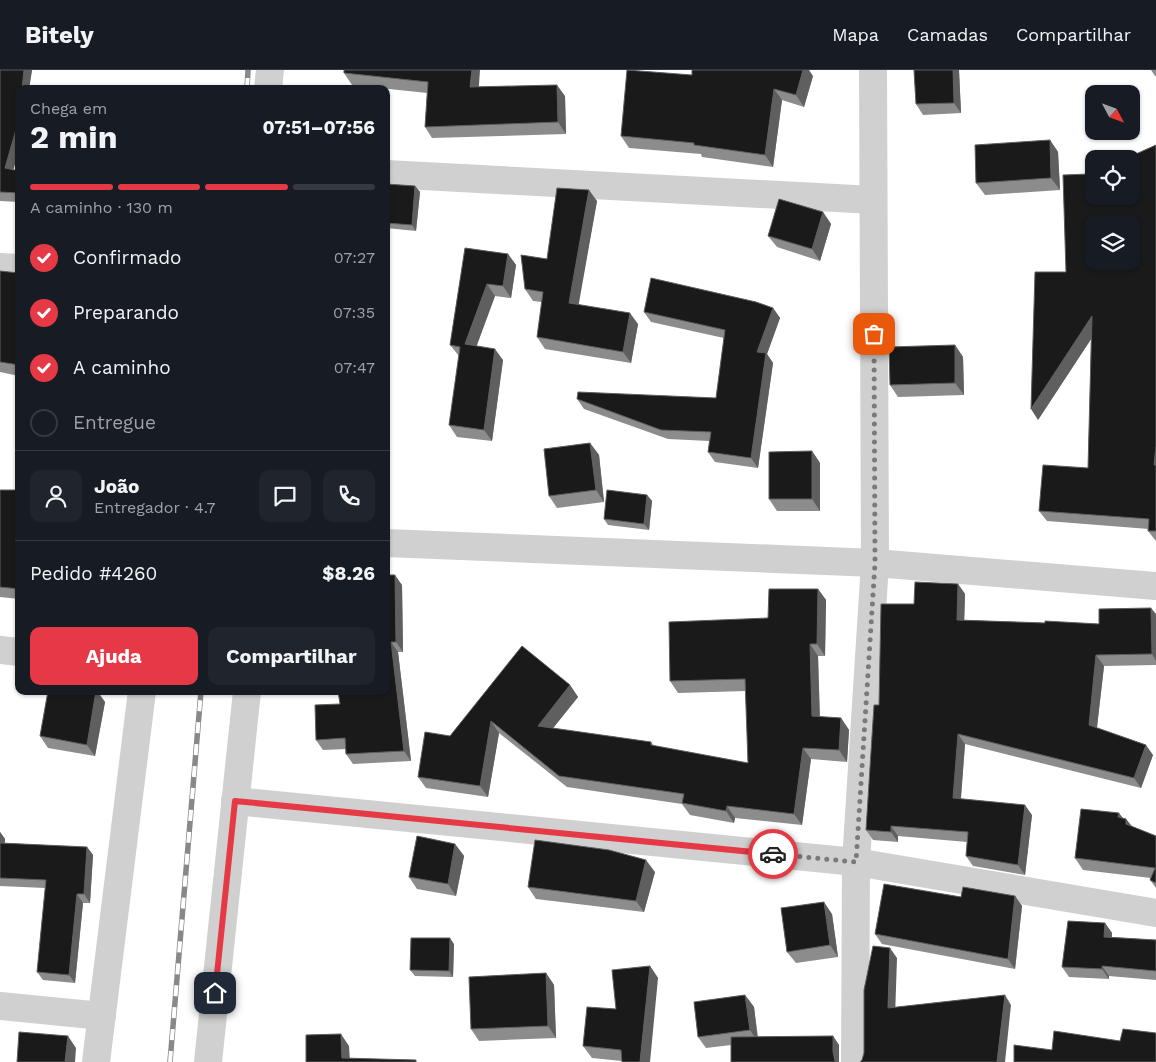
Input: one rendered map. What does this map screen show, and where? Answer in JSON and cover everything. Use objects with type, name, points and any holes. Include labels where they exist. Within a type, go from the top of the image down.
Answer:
[{"type":"street","points":[[268,85],[270,70]]},
{"type":"street","points":[[855,1062],[856,862],[875,563],[873,70]]},
{"type":"street","points":[[390,174],[873,200]]},
{"type":"street","points":[[0,267],[15,268]]},
{"type":"street","points":[[390,543],[875,563],[1156,586]]},
{"type":"street","points":[[0,650],[15,652]]},
{"type":"street","points":[[96,1062],[142,695]]},
{"type":"street","points":[[208,1062],[246,695]]},
{"type":"street","points":[[235,801],[856,862],[1156,913]]},
{"type":"street","points":[[0,1006],[102,1016]]},
{"type":"building","points":[[0,70],[24,70],[22,85],[15,85],[15,133],[5,168],[15,170],[15,193],[0,192]]},
{"type":"building","points":[[344,70],[472,70],[470,87],[557,85],[558,122],[425,127],[428,82],[344,73]]},
{"type":"building","points":[[627,70],[692,75],[692,70],[803,70],[796,95],[774,89],[765,155],[694,145],[694,143],[621,136]]},
{"type":"building","points":[[914,70],[953,70],[954,103],[916,104]]},
{"type":"building","points":[[1050,140],[1051,178],[976,183],[975,145]]},
{"type":"building","points":[[1156,145],[1156,446],[1154,465],[1156,465],[1156,531],[1148,531],[1149,519],[1039,511],[1043,465],[1088,468],[1092,316],[1031,409],[1035,272],[1066,272],[1063,175],[1085,174],[1085,205],[1140,205],[1140,152]]},
{"type":"building","points":[[390,184],[415,186],[412,225],[390,223]]},
{"type":"building","points":[[557,188],[589,190],[569,303],[630,313],[623,352],[537,337],[543,292],[525,289],[521,255],[547,259]]},
{"type":"building","points":[[779,199],[823,212],[812,249],[768,236]]},
{"type":"building","points":[[465,248],[508,254],[503,286],[487,284],[465,344],[495,349],[484,430],[449,425],[460,347],[450,345]]},
{"type":"building","points":[[0,271],[15,273],[15,364],[0,362]]},
{"type":"building","points":[[651,278],[756,302],[773,308],[757,352],[766,353],[751,458],[708,452],[711,432],[661,430],[577,399],[578,392],[716,398],[725,330],[644,312]]},
{"type":"building","points":[[955,345],[955,383],[890,385],[889,347]]},
{"type":"building","points":[[590,443],[596,490],[549,496],[544,449]]},
{"type":"building","points":[[812,451],[812,499],[769,499],[769,452]]},
{"type":"building","points":[[0,490],[15,490],[15,589],[0,587]]},
{"type":"building","points":[[607,490],[647,495],[644,524],[604,519]]},
{"type":"building","points":[[390,575],[395,575],[396,642],[391,642],[404,751],[346,754],[345,738],[316,740],[315,705],[340,704],[339,695],[390,695]]},
{"type":"building","points":[[915,582],[958,584],[957,620],[1099,624],[1099,609],[1151,608],[1152,654],[1096,655],[1089,725],[1146,745],[1134,778],[958,734],[953,798],[1025,805],[1018,865],[966,856],[968,832],[891,826],[891,832],[866,830],[874,705],[879,705],[881,604],[914,604]]},
{"type":"building","points":[[769,589],[818,589],[817,644],[810,644],[812,716],[841,718],[839,750],[803,748],[794,814],[727,806],[726,811],[682,803],[684,794],[559,776],[491,721],[480,786],[418,777],[425,732],[450,736],[522,646],[570,685],[538,726],[651,742],[651,745],[748,763],[745,679],[670,681],[669,622],[768,618]]},
{"type":"building","points":[[47,695],[95,695],[87,745],[40,736]]},
{"type":"building","points":[[1081,809],[1119,813],[1118,817],[1126,819],[1126,824],[1156,836],[1156,883],[1150,880],[1155,868],[1075,858]]},
{"type":"building","points":[[417,836],[455,844],[448,884],[409,877]]},
{"type":"building","points":[[535,840],[609,850],[646,860],[636,901],[528,887]]},
{"type":"building","points":[[0,843],[87,847],[84,894],[77,894],[69,975],[37,972],[46,880],[0,878]]},
{"type":"building","points":[[884,884],[961,897],[963,887],[1015,896],[1008,959],[875,934]]},
{"type":"building","points":[[824,902],[830,945],[787,952],[781,908]]},
{"type":"building","points":[[1068,921],[1105,923],[1104,937],[1156,940],[1156,971],[1102,966],[1102,969],[1062,967]]},
{"type":"building","points":[[411,938],[450,938],[449,971],[410,970]]},
{"type":"building","points":[[873,946],[890,948],[888,1008],[1005,995],[997,1062],[860,1062],[864,1053],[864,990]]},
{"type":"building","points":[[650,966],[640,1062],[622,1062],[621,1050],[583,1046],[587,1007],[616,1009],[612,970]]},
{"type":"building","points":[[546,973],[548,1026],[471,1029],[469,977]]},
{"type":"building","points":[[745,995],[750,1030],[698,1037],[694,1002]]},
{"type":"building","points":[[1123,1029],[1156,1033],[1156,1062],[1014,1062],[1014,1045],[1052,1050],[1054,1031],[1120,1041]]},
{"type":"building","points":[[19,1032],[68,1036],[65,1062],[17,1062]]},
{"type":"building","points":[[341,1034],[342,1058],[416,1060],[416,1062],[306,1062],[306,1035]]},
{"type":"building","points":[[833,1036],[833,1052],[836,1062],[731,1062],[731,1037]]},
{"type":"railway","points":[[247,85],[248,70]]},
{"type":"railway","points":[[170,1062],[201,695]]},
{"type":"way so far","points":[[773,854],[856,862],[875,563],[874,334]]},
{"type":"route","points":[[215,993],[235,801],[773,854]]}]
